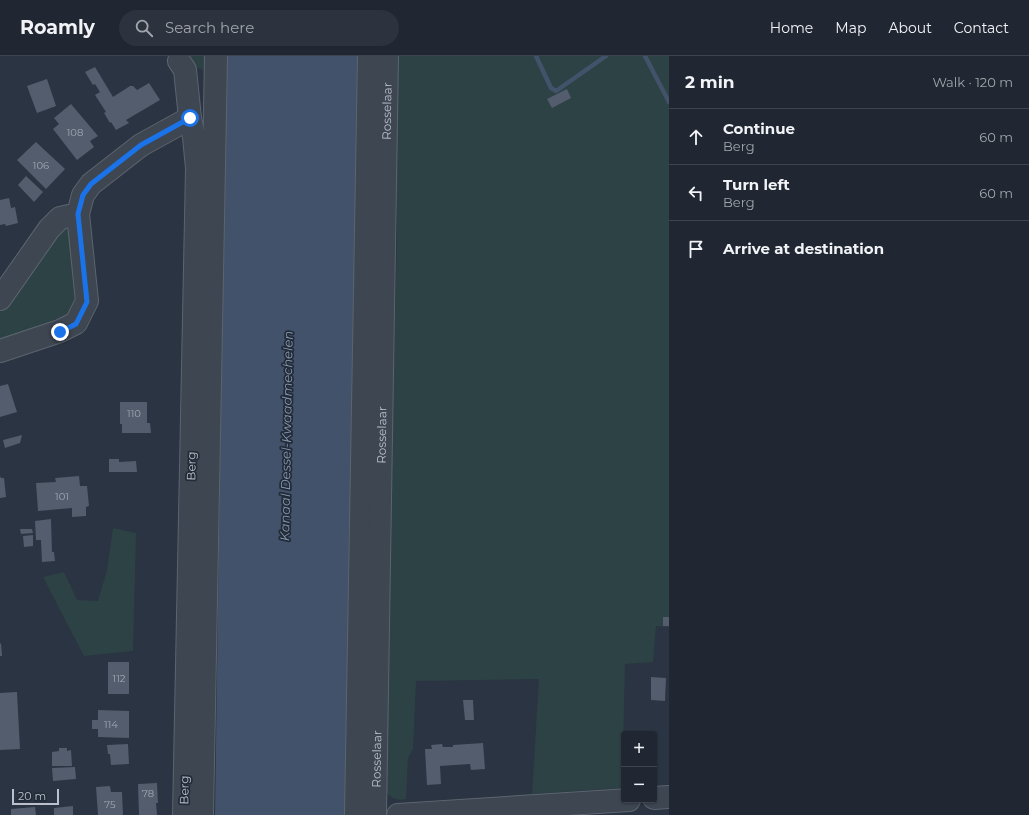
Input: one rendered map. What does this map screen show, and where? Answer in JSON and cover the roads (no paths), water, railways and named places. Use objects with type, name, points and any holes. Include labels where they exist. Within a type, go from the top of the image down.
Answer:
[{"type":"street","points":[[202,815],[216,56]]},
{"type":"street","points":[[356,815],[369,56]]},
{"type":"street","name":"Rosselaar","points":[[374,815],[387,56]]},
{"type":"street","name":"Berg","points":[[179,61],[185,70],[197,168],[184,815]]},
{"type":"street","points":[[0,351],[60,332],[76,324],[87,302],[78,214],[83,195],[91,184],[141,145],[190,118]]},
{"type":"street","points":[[0,299],[50,229],[60,218],[78,214]]},
{"type":"street","points":[[657,798],[669,797]]},
{"type":"street","points":[[398,815],[621,801]]},
{"type":"water","name":"Kanaal Dessel-Kwaadmechelen","points":[[226,56],[358,56],[346,815],[215,815]]},
{"type":"waterway","points":[[536,56],[551,88],[556,91],[606,56]]},
{"type":"waterway","points":[[645,56],[669,102]]}]
